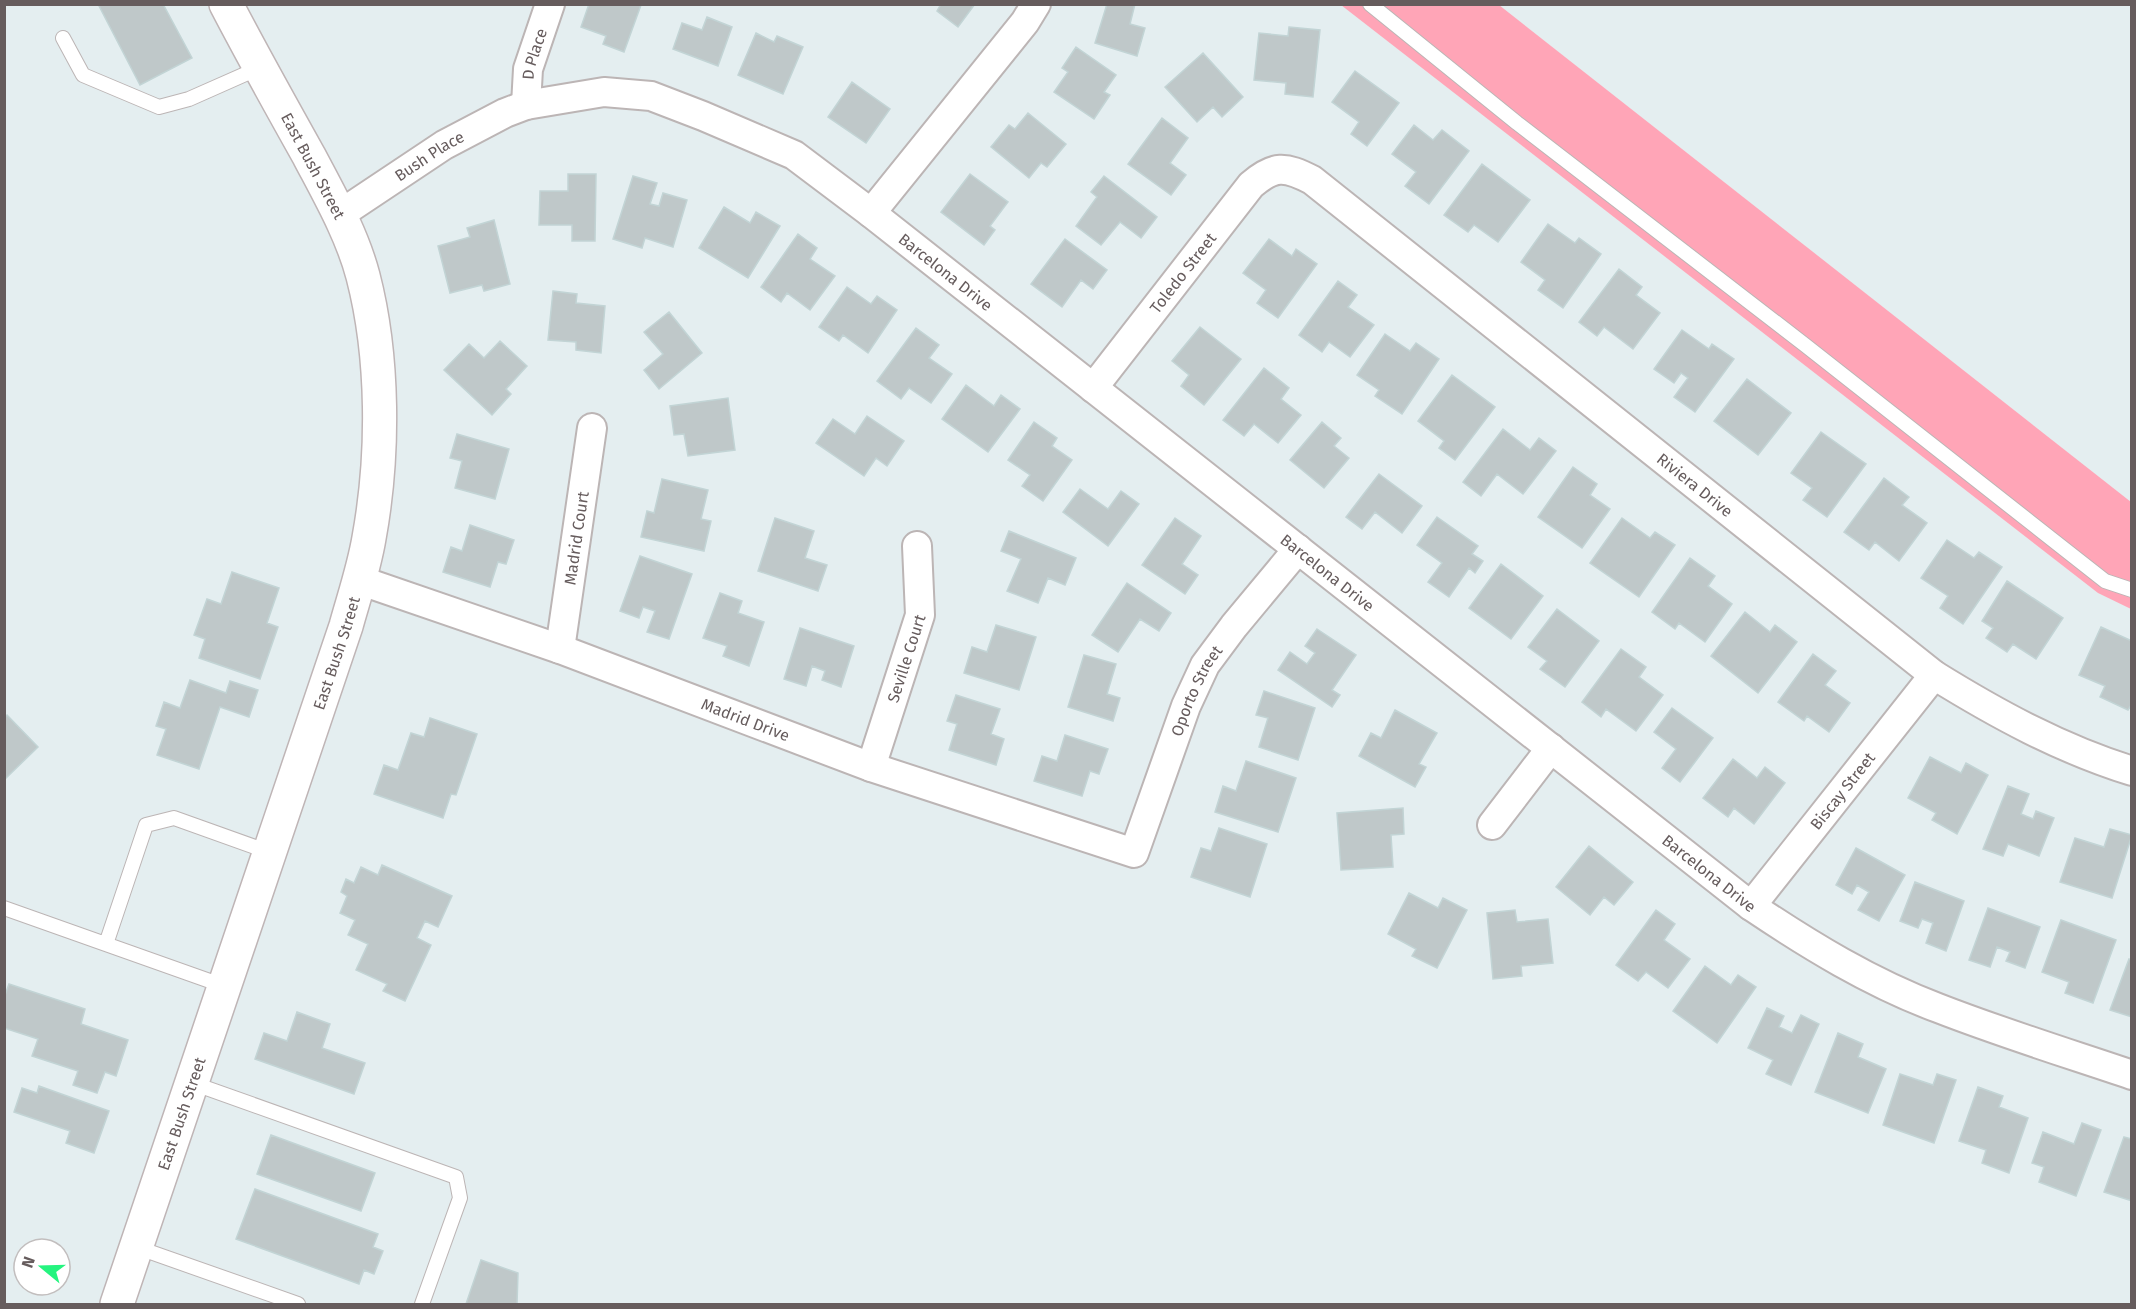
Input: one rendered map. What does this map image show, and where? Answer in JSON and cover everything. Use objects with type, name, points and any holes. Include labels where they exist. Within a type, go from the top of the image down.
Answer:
[{"type":"main road","name":"East Bush Street","points":[[117,1305],[346,626],[369,538],[378,474],[377,364],[363,275],[331,197],[226,4]]},
{"type":"street","name":"D Place","points":[[525,105],[528,69],[550,4]]},
{"type":"street","points":[[871,213],[1025,22],[1036,4]]},
{"type":"street","name":"Barcelona Drive","points":[[525,105],[604,92],[651,96],[794,155],[871,213],[1751,906],[1805,943],[1936,1008],[2132,1075]]},
{"type":"street","name":"Bush Place","points":[[339,215],[444,145],[525,105]]},
{"type":"street","name":"Toledo Street","points":[[1093,388],[1251,185],[1264,175],[1280,169]]},
{"type":"street","name":"Riviera Drive","points":[[1280,169],[1296,172],[1312,180],[1934,675],[2033,731],[2099,761],[2132,771]]},
{"type":"street","name":"Madrid Court","points":[[560,649],[592,428]]},
{"type":"street","name":"Seville Court","points":[[871,767],[920,615],[917,546]]},
{"type":"street","name":"Oporto Street","points":[[1134,853],[1186,706],[1205,665],[1298,549]]},
{"type":"street","name":"Madrid Drive","points":[[359,580],[560,649],[871,767],[1134,853]]},
{"type":"street","name":"Biscay Street","points":[[1751,906],[1934,675]]},
{"type":"street","points":[[1492,825],[1551,748]]},
{"type":"lane","points":[[1370,4],[1517,123],[1815,352],[2105,581],[2132,590]]},
{"type":"lane","points":[[63,38],[83,75],[159,107],[189,99],[259,68]]},
{"type":"lane","points":[[106,944],[146,825],[174,818],[269,852]]},
{"type":"lane","points":[[4,908],[224,986]]},
{"type":"lane","points":[[192,1083],[456,1177],[460,1198],[422,1305]]},
{"type":"lane","points":[[136,1247],[298,1305]]},
{"type":"shaded area","points":[[1341,5],[1499,5],[2131,502],[2131,609],[2098,593]]},
{"type":"building","points":[[98,4],[163,4],[192,58],[140,85]]},
{"type":"building","points":[[589,4],[641,5],[624,52],[603,44],[606,36],[581,27]]},
{"type":"building","points":[[941,4],[975,4],[958,27],[937,11]]},
{"type":"building","points":[[1107,4],[1135,4],[1130,24],[1145,28],[1137,56],[1095,43]]},
{"type":"building","points":[[707,17],[732,27],[718,66],[673,49],[682,23],[702,30]]},
{"type":"building","points":[[1289,27],[1320,30],[1313,97],[1285,94],[1286,83],[1254,80],[1259,33],[1288,36]]},
{"type":"building","points":[[756,33],[774,42],[777,36],[803,47],[783,94],[738,75]]},
{"type":"building","points":[[1076,47],[1116,75],[1104,92],[1110,95],[1094,119],[1054,92],[1068,72],[1062,68]]},
{"type":"building","points":[[1203,53],[1243,97],[1222,117],[1213,107],[1197,122],[1165,87]]},
{"type":"building","points":[[1355,71],[1399,103],[1367,146],[1351,134],[1359,122],[1332,102]]},
{"type":"building","points":[[852,82],[890,109],[866,143],[828,117]]},
{"type":"building","points":[[1028,113],[1066,144],[1047,167],[1041,163],[1029,178],[991,147],[1009,125],[1015,129]]},
{"type":"building","points":[[1162,118],[1188,138],[1170,163],[1186,175],[1171,195],[1128,164]]},
{"type":"building","points":[[1414,125],[1433,140],[1442,130],[1469,151],[1429,204],[1405,186],[1416,172],[1392,154]]},
{"type":"building","points":[[1482,164],[1530,200],[1498,242],[1474,225],[1468,232],[1444,215]]},
{"type":"building","points":[[568,174],[596,174],[595,241],[572,241],[572,225],[539,225],[540,191],[568,191]]},
{"type":"building","points":[[970,174],[1008,202],[990,226],[995,230],[984,245],[941,212]]},
{"type":"building","points":[[633,176],[657,183],[650,204],[659,206],[663,193],[687,200],[673,247],[645,238],[642,248],[613,239]]},
{"type":"building","points":[[1104,176],[1157,217],[1141,238],[1120,222],[1101,245],[1076,226],[1097,197],[1091,192]]},
{"type":"building","points":[[724,207],[750,223],[756,212],[780,226],[748,278],[699,248]]},
{"type":"building","points":[[494,220],[510,284],[484,291],[482,285],[450,293],[438,246],[470,237],[467,228]]},
{"type":"building","points":[[1548,224],[1575,243],[1579,238],[1601,254],[1563,308],[1538,290],[1545,280],[1521,262]]},
{"type":"building","points":[[798,234],[817,248],[810,259],[835,276],[810,310],[787,293],[781,302],[761,287]]},
{"type":"building","points":[[1065,239],[1107,270],[1093,289],[1081,280],[1062,307],[1031,284]]},
{"type":"building","points":[[1269,239],[1292,256],[1296,249],[1317,264],[1278,318],[1257,303],[1266,290],[1243,273]]},
{"type":"building","points":[[1619,269],[1642,287],[1636,295],[1660,313],[1633,349],[1604,327],[1597,336],[1579,322]]},
{"type":"building","points":[[1338,281],[1357,295],[1348,307],[1374,325],[1350,357],[1329,342],[1322,352],[1299,335]]},
{"type":"building","points":[[847,287],[871,304],[877,296],[897,310],[868,353],[843,335],[839,341],[819,327]]},
{"type":"building","points":[[553,291],[577,294],[576,303],[605,306],[601,353],[576,350],[576,342],[548,340]]},
{"type":"building","points":[[669,312],[702,353],[659,389],[644,370],[663,354],[644,332]]},
{"type":"building","points":[[1200,327],[1241,359],[1204,405],[1181,386],[1189,375],[1172,361]]},
{"type":"building","points":[[916,328],[939,345],[929,358],[952,374],[931,403],[909,388],[901,399],[877,381]]},
{"type":"building","points":[[1682,330],[1709,349],[1712,344],[1734,359],[1695,412],[1674,397],[1688,378],[1681,373],[1674,383],[1654,369]]},
{"type":"building","points":[[1385,334],[1410,351],[1416,343],[1439,359],[1402,414],[1375,396],[1379,390],[1357,375]]},
{"type":"building","points":[[500,341],[527,366],[506,389],[511,394],[492,415],[444,370],[469,344],[484,358]]},
{"type":"building","points":[[1264,368],[1289,388],[1281,399],[1301,415],[1278,443],[1254,424],[1244,436],[1223,420]]},
{"type":"building","points":[[1452,375],[1495,407],[1455,460],[1439,448],[1444,441],[1418,421]]},
{"type":"building","points":[[1747,379],[1791,413],[1758,455],[1714,421]]},
{"type":"building","points":[[966,385],[994,406],[1001,395],[1020,409],[988,452],[942,419]]},
{"type":"building","points":[[728,398],[735,450],[688,456],[684,434],[674,435],[670,406]]},
{"type":"building","points":[[867,416],[904,441],[887,466],[876,458],[864,476],[816,443],[833,419],[855,434]]},
{"type":"building","points":[[1034,422],[1057,438],[1052,446],[1072,460],[1043,501],[1022,486],[1030,475],[1008,460]]},
{"type":"building","points":[[1322,422],[1341,438],[1334,446],[1349,458],[1324,488],[1290,460]]},
{"type":"building","points":[[1503,429],[1530,450],[1539,438],[1556,451],[1523,494],[1497,474],[1481,496],[1463,482]]},
{"type":"building","points":[[1821,432],[1866,464],[1827,517],[1803,500],[1812,488],[1791,473]]},
{"type":"building","points":[[457,434],[509,449],[495,499],[455,488],[462,461],[450,458]]},
{"type":"building","points":[[1573,467],[1597,484],[1590,495],[1610,509],[1582,548],[1538,517]]},
{"type":"building","points":[[1379,474],[1422,506],[1402,533],[1375,512],[1362,529],[1346,517]]},
{"type":"building","points":[[1884,478],[1909,497],[1902,505],[1927,523],[1899,561],[1875,542],[1869,550],[1844,532]]},
{"type":"building","points":[[662,479],[708,490],[701,519],[711,521],[704,551],[641,537],[647,511],[654,513]]},
{"type":"building","points":[[1080,489],[1108,509],[1121,491],[1139,504],[1108,546],[1063,512]]},
{"type":"building","points":[[1437,517],[1478,546],[1472,554],[1483,561],[1475,573],[1469,568],[1449,597],[1428,582],[1442,563],[1417,545]]},
{"type":"building","points":[[775,518],[814,531],[805,558],[827,565],[818,591],[758,571]]},
{"type":"building","points":[[1175,518],[1201,536],[1182,564],[1198,575],[1185,594],[1142,565]]},
{"type":"building","points":[[1622,518],[1650,538],[1655,532],[1675,545],[1639,597],[1590,563]]},
{"type":"building","points":[[470,525],[514,540],[506,564],[498,562],[490,587],[443,572],[451,547],[462,551]]},
{"type":"building","points":[[1009,531],[1076,558],[1065,585],[1048,578],[1038,603],[1007,591],[1021,559],[1001,551]]},
{"type":"building","points":[[1947,540],[1974,558],[1979,552],[2002,567],[1963,624],[1940,608],[1948,596],[1921,578]]},
{"type":"building","points":[[640,556],[692,574],[669,639],[647,632],[655,611],[643,607],[639,618],[620,611]]},
{"type":"building","points":[[1690,558],[1715,576],[1708,586],[1732,604],[1705,642],[1679,623],[1675,629],[1652,612]]},
{"type":"building","points":[[1501,564],[1543,596],[1511,639],[1469,608]]},
{"type":"building","points":[[232,572],[279,588],[267,623],[278,627],[260,679],[199,658],[205,639],[194,635],[207,599],[221,604]]},
{"type":"building","points":[[2007,581],[2063,618],[2036,659],[2013,644],[2007,652],[1986,638],[1993,628],[1982,621]]},
{"type":"building","points":[[1127,583],[1171,613],[1159,631],[1140,619],[1118,652],[1092,635]]},
{"type":"building","points":[[720,593],[742,601],[738,613],[764,622],[749,666],[723,656],[727,646],[703,638]]},
{"type":"building","points":[[1557,609],[1599,641],[1565,687],[1540,669],[1547,661],[1528,647]]},
{"type":"building","points":[[1745,612],[1770,632],[1775,625],[1797,642],[1758,693],[1711,656]]},
{"type":"building","points":[[996,625],[1036,637],[1019,690],[964,673],[972,647],[987,652]]},
{"type":"building","points":[[2101,627],[2132,641],[2132,704],[2128,710],[2100,697],[2105,686],[2079,675]]},
{"type":"building","points":[[800,628],[854,646],[841,687],[822,680],[825,671],[812,666],[806,686],[784,679]]},
{"type":"building","points":[[1317,629],[1356,655],[1332,690],[1340,695],[1332,707],[1278,670],[1290,652],[1307,664],[1315,653],[1305,646]]},
{"type":"building","points":[[1621,649],[1646,667],[1639,677],[1663,695],[1636,731],[1606,709],[1601,717],[1582,702]]},
{"type":"building","points":[[1813,654],[1836,671],[1825,685],[1850,703],[1829,732],[1807,716],[1804,721],[1778,702]]},
{"type":"building","points":[[1084,655],[1116,664],[1107,694],[1120,698],[1113,721],[1068,707]]},
{"type":"building","points":[[190,680],[226,693],[230,681],[258,690],[249,717],[220,707],[199,769],[157,755],[166,729],[156,726],[164,702],[180,708]]},
{"type":"building","points":[[1264,691],[1315,708],[1298,760],[1259,747],[1268,718],[1256,715]]},
{"type":"building","points":[[956,695],[1000,709],[991,734],[1004,739],[996,765],[949,750],[957,724],[947,721]]},
{"type":"building","points":[[1672,708],[1713,738],[1680,782],[1662,768],[1676,749],[1654,732]]},
{"type":"building","points":[[1395,710],[1437,733],[1419,764],[1426,767],[1415,787],[1359,756],[1371,733],[1381,738]]},
{"type":"building","points":[[7,715],[38,747],[4,780],[4,718]]},
{"type":"building","points":[[430,718],[477,734],[456,795],[451,794],[443,818],[374,794],[384,765],[398,770],[411,733],[424,737]]},
{"type":"building","points":[[1065,735],[1108,749],[1099,774],[1090,771],[1082,796],[1034,781],[1042,756],[1057,761]]},
{"type":"building","points":[[1930,757],[1961,773],[1966,763],[1988,775],[1957,834],[1932,820],[1936,813],[1908,798]]},
{"type":"building","points":[[1733,759],[1757,778],[1765,767],[1785,783],[1754,824],[1734,808],[1728,817],[1703,798]]},
{"type":"building","points":[[1246,761],[1296,778],[1278,832],[1215,812],[1223,786],[1236,791]]},
{"type":"building","points":[[2008,786],[2029,794],[2021,814],[2033,819],[2036,811],[2054,818],[2039,856],[2008,844],[2003,856],[1983,849]]},
{"type":"building","points":[[1403,808],[1404,834],[1391,835],[1393,867],[1341,870],[1337,813]]},
{"type":"building","points":[[1219,828],[1267,844],[1250,897],[1191,877],[1201,848],[1211,851]]},
{"type":"building","points":[[2110,829],[2132,835],[2112,898],[2060,882],[2075,838],[2104,847]]},
{"type":"building","points":[[1589,846],[1633,882],[1614,905],[1604,897],[1590,915],[1556,887]]},
{"type":"building","points":[[1856,848],[1905,875],[1879,921],[1858,910],[1869,892],[1857,885],[1852,894],[1836,885]]},
{"type":"building","points":[[382,865],[452,896],[438,927],[425,921],[417,938],[431,945],[405,1001],[383,991],[387,984],[356,970],[368,944],[348,935],[355,920],[340,913],[347,896],[341,892],[346,879],[354,883],[361,867],[378,875]]},
{"type":"building","points":[[1915,882],[1964,901],[1946,951],[1926,943],[1933,923],[1922,919],[1918,928],[1900,921]]},
{"type":"building","points":[[1409,893],[1438,908],[1443,898],[1467,910],[1437,968],[1412,956],[1416,949],[1388,934]]},
{"type":"building","points":[[1988,908],[2040,927],[2025,968],[2006,961],[2010,952],[1997,947],[1990,967],[1969,960]]},
{"type":"building","points":[[1515,910],[1517,922],[1548,919],[1553,963],[1521,966],[1522,976],[1493,979],[1487,913]]},
{"type":"building","points":[[1656,910],[1675,924],[1664,940],[1690,959],[1668,988],[1646,972],[1638,981],[1616,965]]},
{"type":"building","points":[[2061,920],[2116,940],[2093,1003],[2065,993],[2069,982],[2042,972]]},
{"type":"building","points":[[2129,959],[2132,960],[2132,1017],[2110,1010]]},
{"type":"building","points":[[1705,966],[1731,985],[1738,975],[1756,987],[1717,1043],[1673,1011]]},
{"type":"building","points":[[9,984],[85,1009],[81,1024],[128,1040],[116,1076],[105,1072],[97,1093],[73,1085],[78,1071],[32,1056],[38,1039],[4,1028],[4,998]]},
{"type":"building","points":[[1767,1008],[1784,1016],[1779,1027],[1792,1033],[1801,1015],[1819,1024],[1791,1085],[1766,1074],[1773,1060],[1748,1048]]},
{"type":"building","points":[[297,1012],[330,1024],[322,1048],[365,1063],[354,1094],[255,1059],[264,1033],[287,1041]]},
{"type":"building","points":[[1838,1033],[1863,1044],[1858,1057],[1886,1069],[1868,1113],[1815,1092]]},
{"type":"building","points":[[1900,1074],[1933,1085],[1937,1074],[1956,1080],[1934,1143],[1883,1125]]},
{"type":"building","points":[[39,1086],[109,1111],[94,1153],[66,1143],[70,1131],[14,1112],[22,1088],[37,1093]]},
{"type":"building","points":[[1978,1087],[2003,1096],[1999,1107],[2028,1118],[2009,1173],[1982,1163],[1986,1150],[1959,1141]]},
{"type":"building","points":[[2082,1123],[2101,1130],[2076,1196],[2039,1182],[2044,1167],[2032,1163],[2043,1132],[2074,1144]]},
{"type":"building","points":[[271,1135],[375,1173],[361,1211],[257,1174]]},
{"type":"building","points":[[2124,1137],[2132,1139],[2132,1201],[2104,1192]]},
{"type":"building","points":[[255,1189],[378,1234],[373,1247],[383,1251],[374,1274],[364,1270],[359,1284],[236,1239]]},
{"type":"building","points":[[481,1260],[518,1273],[517,1304],[466,1304]]}]
